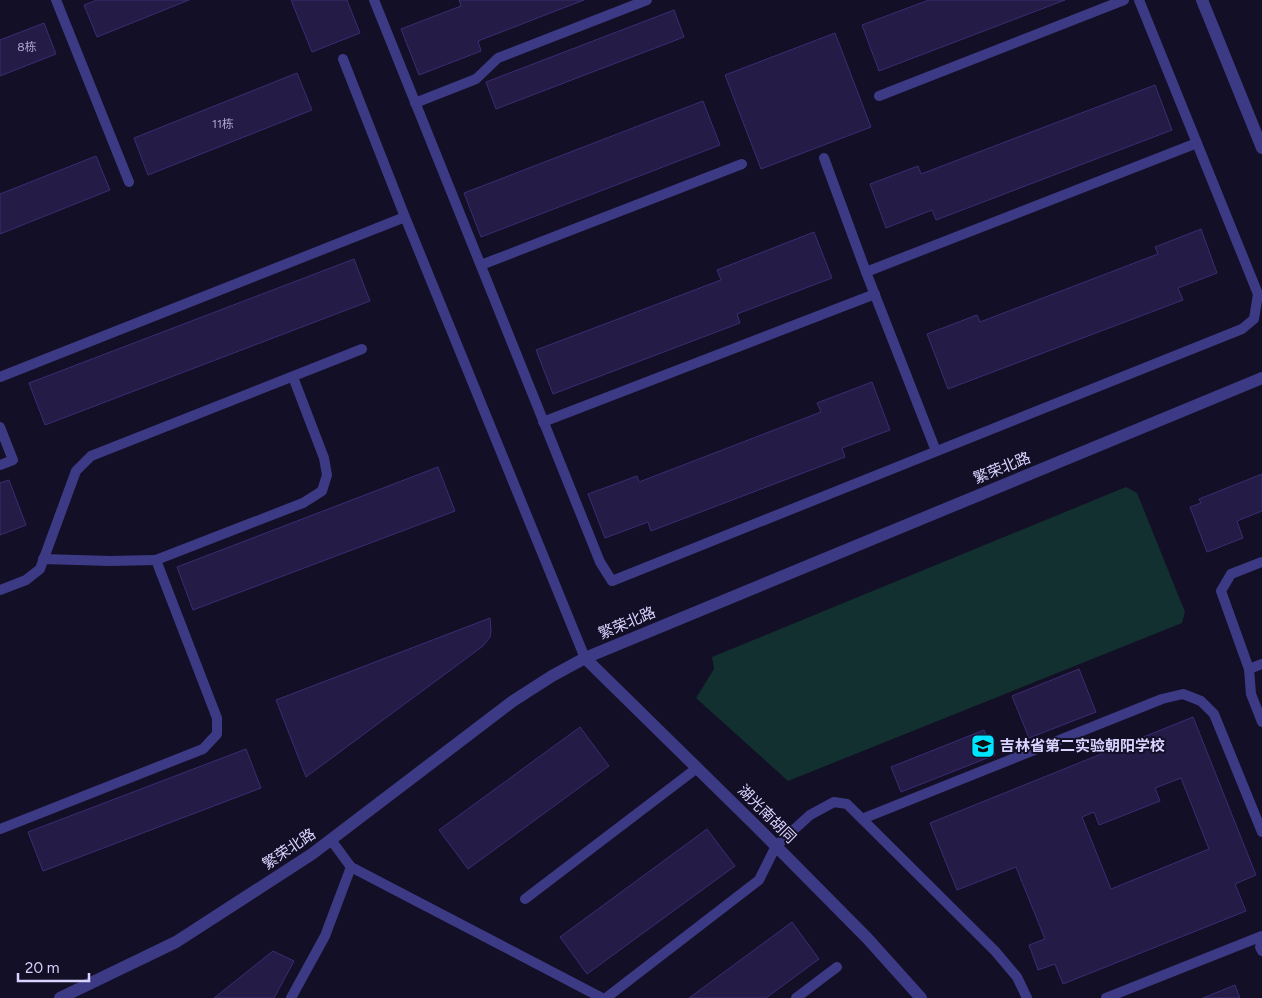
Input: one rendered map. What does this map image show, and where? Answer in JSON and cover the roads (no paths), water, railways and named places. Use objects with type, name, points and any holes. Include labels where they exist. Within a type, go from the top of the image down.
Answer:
[{"type":"street","points":[[1202,0],[1262,148]]},
{"type":"street","name":"繁荣北路","points":[[60,998],[176,942],[312,854],[513,701],[585,658],[1262,378]]},
{"type":"street","name":"湖光南胡同","points":[[585,658],[867,938],[921,998]]},
{"type":"lane","points":[[56,0],[129,182]]},
{"type":"lane","points":[[415,103],[476,79],[498,58],[647,0]]},
{"type":"lane","points":[[879,96],[1124,0]]},
{"type":"lane","points":[[378,1],[415,103],[543,422],[600,562],[612,580],[1242,329],[1254,319],[1258,294],[1139,0]]},
{"type":"lane","points":[[343,59],[405,217],[585,658]]},
{"type":"lane","points":[[866,272],[1197,143]]},
{"type":"lane","points":[[824,158],[936,451]]},
{"type":"lane","points":[[481,266],[742,164]]},
{"type":"lane","points":[[0,377],[405,217]]},
{"type":"lane","points":[[543,422],[875,294]]},
{"type":"lane","points":[[0,590],[26,580],[40,569],[76,471],[91,456],[362,349]]},
{"type":"lane","points":[[44,559],[156,560],[303,503],[322,491],[327,475],[324,458],[292,377]]},
{"type":"lane","points":[[0,427],[13,460],[0,465]]},
{"type":"lane","points":[[0,828],[203,749],[217,734],[218,718],[156,560]]},
{"type":"lane","points":[[1262,562],[1230,574],[1220,591],[1249,669],[1252,694],[1262,722]]},
{"type":"lane","points":[[1249,669],[1262,664]]},
{"type":"lane","points":[[862,819],[1162,699],[1183,694],[1201,701],[1214,714],[1262,832]]},
{"type":"lane","points":[[525,899],[697,768]]},
{"type":"lane","points":[[331,840],[351,867],[604,998],[759,880],[776,846],[810,816],[834,802],[846,804],[995,951],[1017,977],[1026,998]]},
{"type":"lane","points":[[291,998],[325,936],[351,867]]},
{"type":"lane","points":[[1106,998],[1262,936]]},
{"type":"lane","points":[[1262,940],[1260,947],[1262,951]]},
{"type":"lane","points":[[796,998],[837,967]]},
{"type":"place","name":"吉林省第二实验朝阳学校","points":[[983,746]]}]
